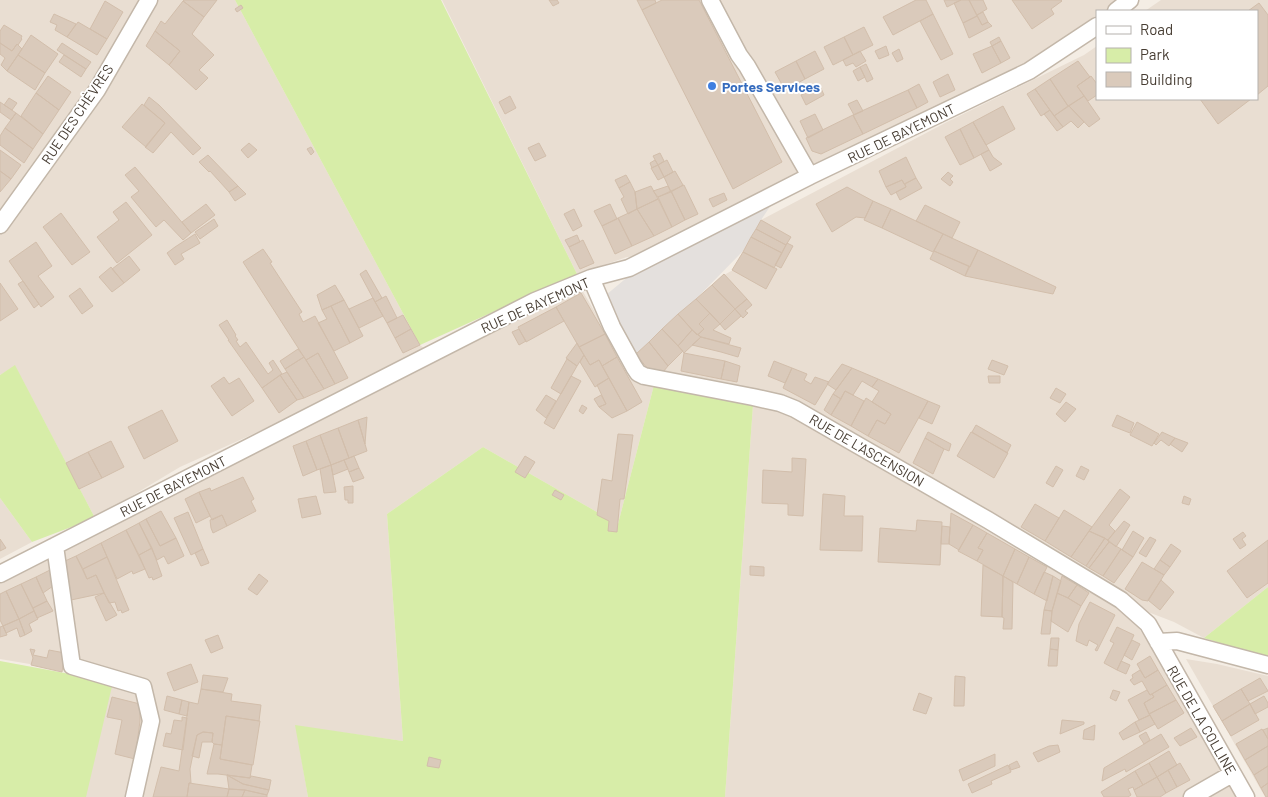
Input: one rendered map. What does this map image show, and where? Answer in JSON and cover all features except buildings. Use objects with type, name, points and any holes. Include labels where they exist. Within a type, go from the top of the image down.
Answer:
[{"type":"street","name":"RUE DES CHÈVRES","points":[[0,225],[97,90],[149,0]]},
{"type":"street","points":[[710,0],[739,55],[810,176]]},
{"type":"street","points":[[1117,10],[1130,0]]},
{"type":"street","name":"RUE DE BAYEMONT","points":[[0,574],[535,301],[591,278],[629,268],[810,176],[1029,72],[1096,27]]},
{"type":"street","name":"RUE DE L'ASCENSION","points":[[591,278],[612,327],[634,367],[644,376],[753,397],[780,403],[795,409],[988,520],[1121,600],[1148,624],[1158,642]]},
{"type":"street","points":[[55,546],[72,666],[142,687],[151,721],[134,797]]},
{"type":"street","points":[[1158,642],[1177,641],[1268,665]]},
{"type":"street","name":"RUE DE LA COLLINE","points":[[1158,642],[1246,797]]},
{"type":"street","points":[[1192,797],[1232,774]]},
{"type":"shaded area","points":[[0,0],[149,0],[0,221]]},
{"type":"shaded area","points":[[151,0],[235,0],[420,345],[431,354],[582,290],[637,381],[654,385],[618,524],[483,447],[387,514],[403,741],[296,726],[308,797],[85,797],[113,678],[0,659],[0,571],[417,360],[180,467],[95,518],[15,366],[0,375],[0,224]]},
{"type":"shaded area","points":[[442,0],[1126,0],[1111,10],[1096,10],[1096,21],[995,88],[654,255],[627,257],[577,274]]},
{"type":"shaded area","points":[[1161,0],[1268,0],[1268,587],[1204,638],[1174,622],[1148,612],[1100,579],[797,401],[759,391],[645,370],[635,355],[724,275],[733,270],[761,220],[947,122],[1084,55],[1096,47],[1096,100],[1258,100],[1258,10],[1146,10]]},
{"type":"shaded area","points":[[781,190],[743,251],[696,299],[635,355],[606,295],[654,255]]},
{"type":"shaded area","points":[[753,405],[784,413],[806,423],[1120,610],[1137,625],[1152,649],[1164,652],[1232,774],[1192,797],[725,797]]},
{"type":"shaded area","points":[[0,498],[32,542],[0,559]]},
{"type":"shaded area","points":[[1186,659],[1268,676],[1268,797],[1265,797]]},
{"type":"shaded area","points":[[1237,782],[1246,797],[1209,797]]},
{"type":"green space","points":[[235,0],[441,0],[577,274],[420,345]]},
{"type":"green space","points":[[15,365],[95,518],[32,542],[0,498],[0,375]]},
{"type":"green space","points":[[654,385],[753,405],[725,797],[308,797],[295,725],[403,741],[387,514],[483,447],[618,524]]},
{"type":"green space","points":[[1268,587],[1268,658],[1204,638]]},
{"type":"green space","points":[[0,661],[113,682],[86,797],[0,797]]},
{"type":"place","name":"Portes Services","points":[[712,86]]}]
